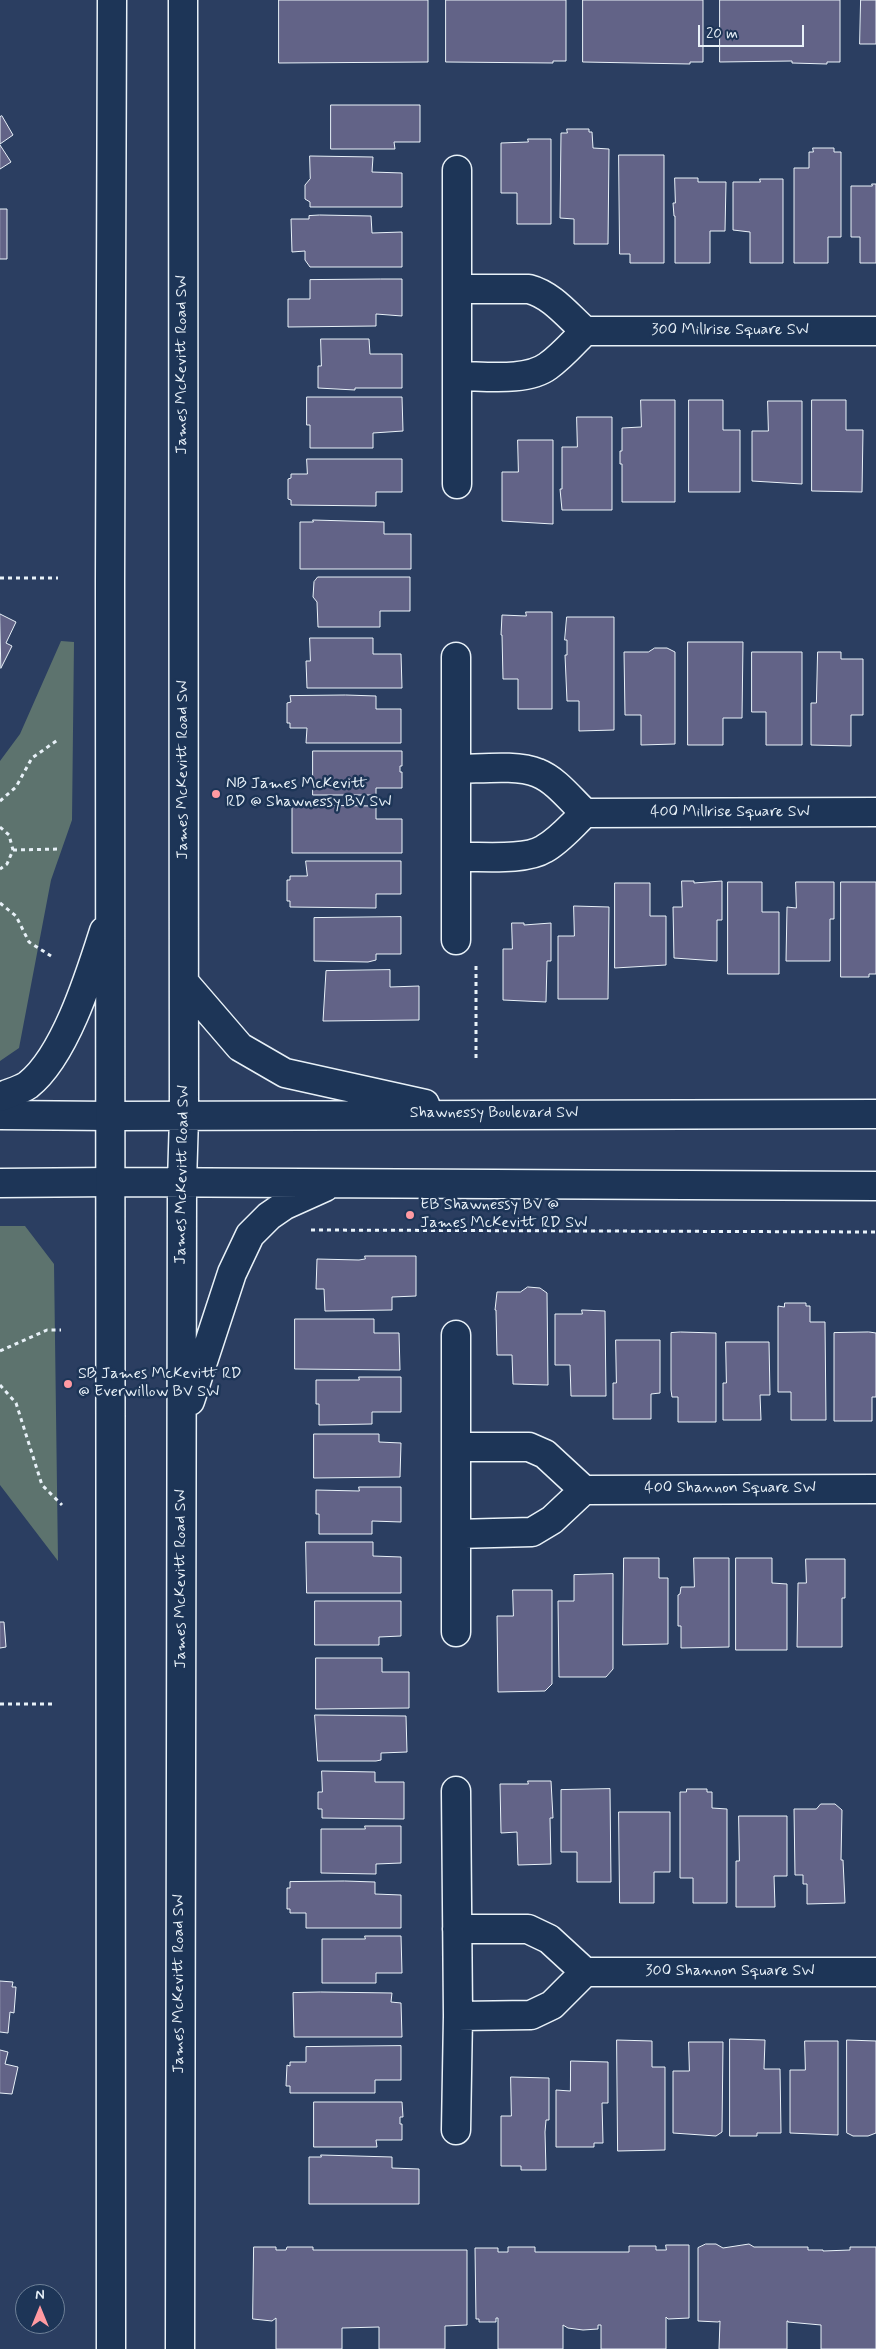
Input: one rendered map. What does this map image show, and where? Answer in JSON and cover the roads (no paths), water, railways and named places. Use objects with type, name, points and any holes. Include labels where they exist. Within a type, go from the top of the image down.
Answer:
[{"type":"main road","points":[[111,2349],[112,0]]},
{"type":"main road","name":"James McKevitt Road SW","points":[[180,2349],[182,1182],[184,1117],[183,0]]},
{"type":"main road","points":[[457,170],[457,484]]},
{"type":"main road","points":[[457,289],[529,289],[538,291],[550,299],[585,332],[548,366],[538,372],[526,376],[458,376]]},
{"type":"main road","name":"300 Millrise Square SW","points":[[585,332],[876,331]]},
{"type":"main road","points":[[456,657],[456,940]]},
{"type":"main road","points":[[456,769],[524,769],[538,773],[552,782],[585,813],[544,850],[531,855],[456,857]]},
{"type":"main road","name":"400 Millrise Square SW","points":[[585,813],[876,812]]},
{"type":"main road","points":[[0,1097],[27,1085],[46,1067],[77,1008],[112,908]]},
{"type":"main road","points":[[184,982],[240,1047],[285,1072],[466,1114]]},
{"type":"main road","name":"Shawnessy Boulevard SW","points":[[0,1115],[184,1117],[466,1114],[876,1114]]},
{"type":"main road","points":[[0,1183],[182,1182],[876,1186]]},
{"type":"main road","points":[[182,1424],[232,1273],[250,1235],[269,1216],[285,1205],[335,1183]]},
{"type":"main road","points":[[456,1335],[456,1632]]},
{"type":"main road","points":[[456,1447],[530,1447],[546,1454],[584,1490],[552,1520],[532,1532],[456,1534]]},
{"type":"main road","name":"400 Shannon Square SW","points":[[584,1490],[876,1489]]},
{"type":"main road","points":[[456,1791],[458,2016],[456,2130]]},
{"type":"main road","points":[[457,1929],[528,1929],[549,1939],[585,1972],[552,2004],[531,2015],[458,2016]]},
{"type":"main road","name":"300 Shannon Square SW","points":[[585,1972],[876,1972]]},
{"type":"place","name":"NB James McKevitt RD @ Shawnessy BV SW","points":[[216,794]]},
{"type":"place","name":"EB Shawnessy BV @ James McKevitt RD SW","points":[[410,1215]]},
{"type":"place","name":"SB James McKevitt RD @ Everwillow BV SW","points":[[68,1384]]}]
